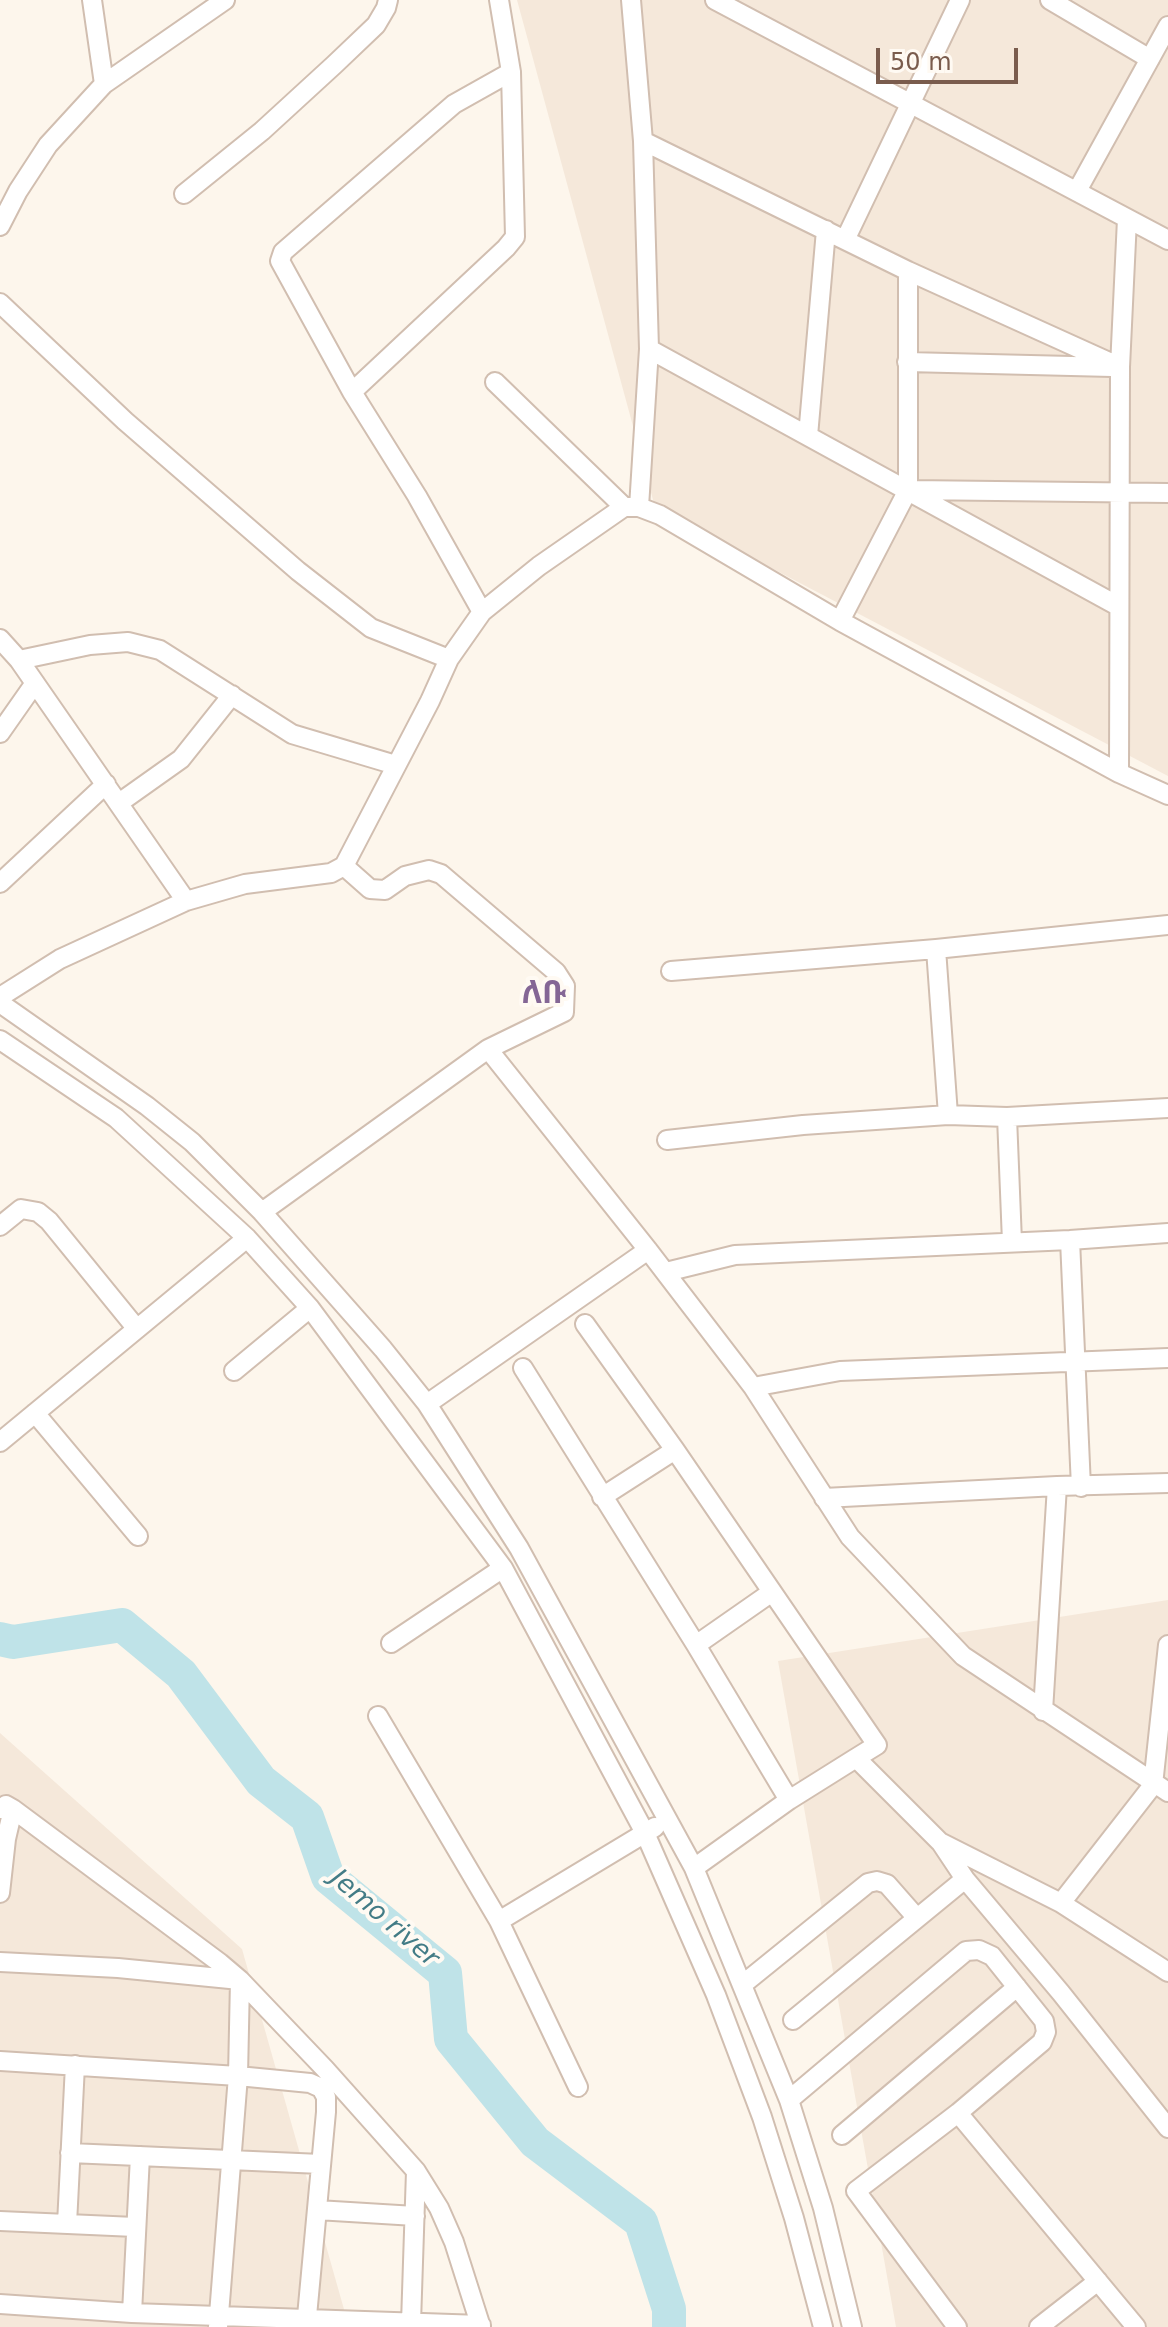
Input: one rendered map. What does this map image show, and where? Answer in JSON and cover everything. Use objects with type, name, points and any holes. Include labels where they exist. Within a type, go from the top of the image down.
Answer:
[{"type":"street","points":[[92,0],[104,84]]},
{"type":"street","points":[[0,226],[48,145],[104,84],[225,0]]},
{"type":"street","points":[[184,194],[262,131],[334,65],[376,25],[388,0]]},
{"type":"street","points":[[352,392],[515,237],[511,72],[499,0]]},
{"type":"street","points":[[631,0],[643,141],[649,349],[632,507]]},
{"type":"street","points":[[715,0],[1168,240]]},
{"type":"street","points":[[846,238],[960,0]]},
{"type":"street","points":[[1050,0],[1150,59]]},
{"type":"street","points":[[1077,191],[1168,26]]},
{"type":"street","points":[[482,612],[417,496],[352,392],[280,261],[283,252],[454,104],[511,72]]},
{"type":"street","points":[[643,141],[908,271],[1120,367]]},
{"type":"street","points":[[1119,773],[1120,367],[1127,219]]},
{"type":"street","points":[[808,436],[826,230]]},
{"type":"street","points":[[840,621],[908,490],[908,271]]},
{"type":"street","points":[[0,303],[125,421],[298,571],[371,628],[449,659]]},
{"type":"street","points":[[649,349],[1118,606]]},
{"type":"street","points":[[907,362],[1120,367]]},
{"type":"street","points":[[495,382],[632,507],[660,515],[840,621],[1119,773],[1168,795]]},
{"type":"street","points":[[908,490],[1168,493]]},
{"type":"street","points":[[632,507],[539,566],[482,612],[449,659],[344,866],[331,873],[245,884],[186,901],[60,959],[0,1000],[192,1142],[262,1212],[383,1349],[427,1404],[519,1548],[694,1868],[789,2100],[823,2208],[852,2327]]},
{"type":"street","points":[[0,639],[19,660],[186,901]]},
{"type":"street","points":[[19,660],[90,645],[128,642],[160,650],[292,734],[396,765]]},
{"type":"street","points":[[0,733],[35,683]]},
{"type":"street","points":[[119,803],[181,759],[232,695]]},
{"type":"street","points":[[0,883],[106,784]]},
{"type":"street","points":[[262,1212],[488,1049],[564,1012],[565,986],[556,972],[441,874],[429,870],[405,876],[385,890],[370,889],[344,866]]},
{"type":"street","points":[[671,971],[936,949],[1168,925]]},
{"type":"street","points":[[936,949],[948,1115]]},
{"type":"street","points":[[0,1040],[116,1118],[247,1238],[310,1308],[503,1568],[645,1833],[716,1995],[762,2117],[794,2218],[823,2327]]},
{"type":"street","points":[[488,1049],[666,1272],[753,1387],[850,1537],[963,1656],[1161,1789]]},
{"type":"street","points":[[667,1140],[803,1125],[948,1115],[1007,1117],[1168,1108]]},
{"type":"street","points":[[1007,1117],[1012,1242]]},
{"type":"street","points":[[0,1226],[21,1209],[38,1212],[49,1221],[137,1329]]},
{"type":"street","points":[[666,1272],[735,1255],[1168,1233]]},
{"type":"street","points":[[0,1442],[247,1238]]},
{"type":"street","points":[[1070,1240],[1081,1487]]},
{"type":"street","points":[[427,1404],[648,1250]]},
{"type":"street","points":[[234,1371],[310,1308]]},
{"type":"street","points":[[585,1324],[877,1745],[789,1800],[694,1868]]},
{"type":"street","points":[[753,1387],[840,1371],[1168,1358]]},
{"type":"street","points":[[523,1368],[789,1800]]},
{"type":"street","points":[[35,1413],[138,1536]]},
{"type":"street","points":[[602,1497],[675,1450]]},
{"type":"street","points":[[824,1498],[1168,1483]]},
{"type":"street","points":[[1043,1711],[1057,1486]]},
{"type":"street","points":[[391,1643],[503,1568]]},
{"type":"street","points":[[696,1645],[772,1592]]},
{"type":"street","points":[[1061,1903],[1161,1789],[1168,1645]]},
{"type":"street","points":[[378,1716],[499,1921],[578,2087]]},
{"type":"street","points":[[856,1758],[941,1843],[965,1879],[1168,2128]]},
{"type":"street","points":[[0,1893],[6,1839],[4,1806]]},
{"type":"street","points":[[0,2304],[56,2318],[132,2313],[219,2321],[481,2326],[454,2242],[439,2208],[416,2171],[325,2069],[240,1980],[4,1806]]},
{"type":"street","points":[[499,1921],[668,1820]]},
{"type":"street","points":[[941,1843],[1061,1903],[1168,1972]]},
{"type":"street","points":[[793,2020],[965,1879]]},
{"type":"street","points":[[742,1985],[868,1883],[877,1881],[887,1884],[916,1917]]},
{"type":"street","points":[[789,2100],[966,1951],[979,1950],[992,1956],[1044,2021],[1046,2032],[1042,2042],[958,2113],[856,2191],[957,2327]]},
{"type":"street","points":[[0,1962],[118,1968],[240,1980]]},
{"type":"street","points":[[219,2321],[238,2076],[240,1980]]},
{"type":"street","points":[[842,2135],[1017,1987]]},
{"type":"street","points":[[0,2061],[238,2076],[310,2083],[321,2088],[326,2097],[307,2322]]},
{"type":"street","points":[[67,2224],[75,2065]]},
{"type":"street","points":[[321,2088],[325,2069]]},
{"type":"street","points":[[958,2113],[1136,2327]]},
{"type":"street","points":[[70,2153],[321,2164]]},
{"type":"street","points":[[132,2313],[140,2156]]},
{"type":"street","points":[[411,2323],[416,2171]]},
{"type":"street","points":[[317,2210],[415,2216]]},
{"type":"street","points":[[0,2221],[135,2227]]},
{"type":"street","points":[[1039,2327],[1098,2281]]},
{"type":"shaded area","points":[[517,0],[1168,0],[1168,776],[655,507]]},
{"type":"shaded area","points":[[1168,1600],[1168,2327],[896,2327],[778,1661]]},
{"type":"shaded area","points":[[0,1733],[242,1949],[349,2327],[0,2327]]},
{"type":"waterway","name":"Jemo river","points":[[0,1639],[13,1642],[122,1625],[181,1674],[261,1781],[307,1817],[328,1877],[445,1973],[451,2039],[535,2142],[641,2222],[669,2309],[669,2327]]},
{"type":"district","name":"ለቡ","points":[[544,995]]}]
